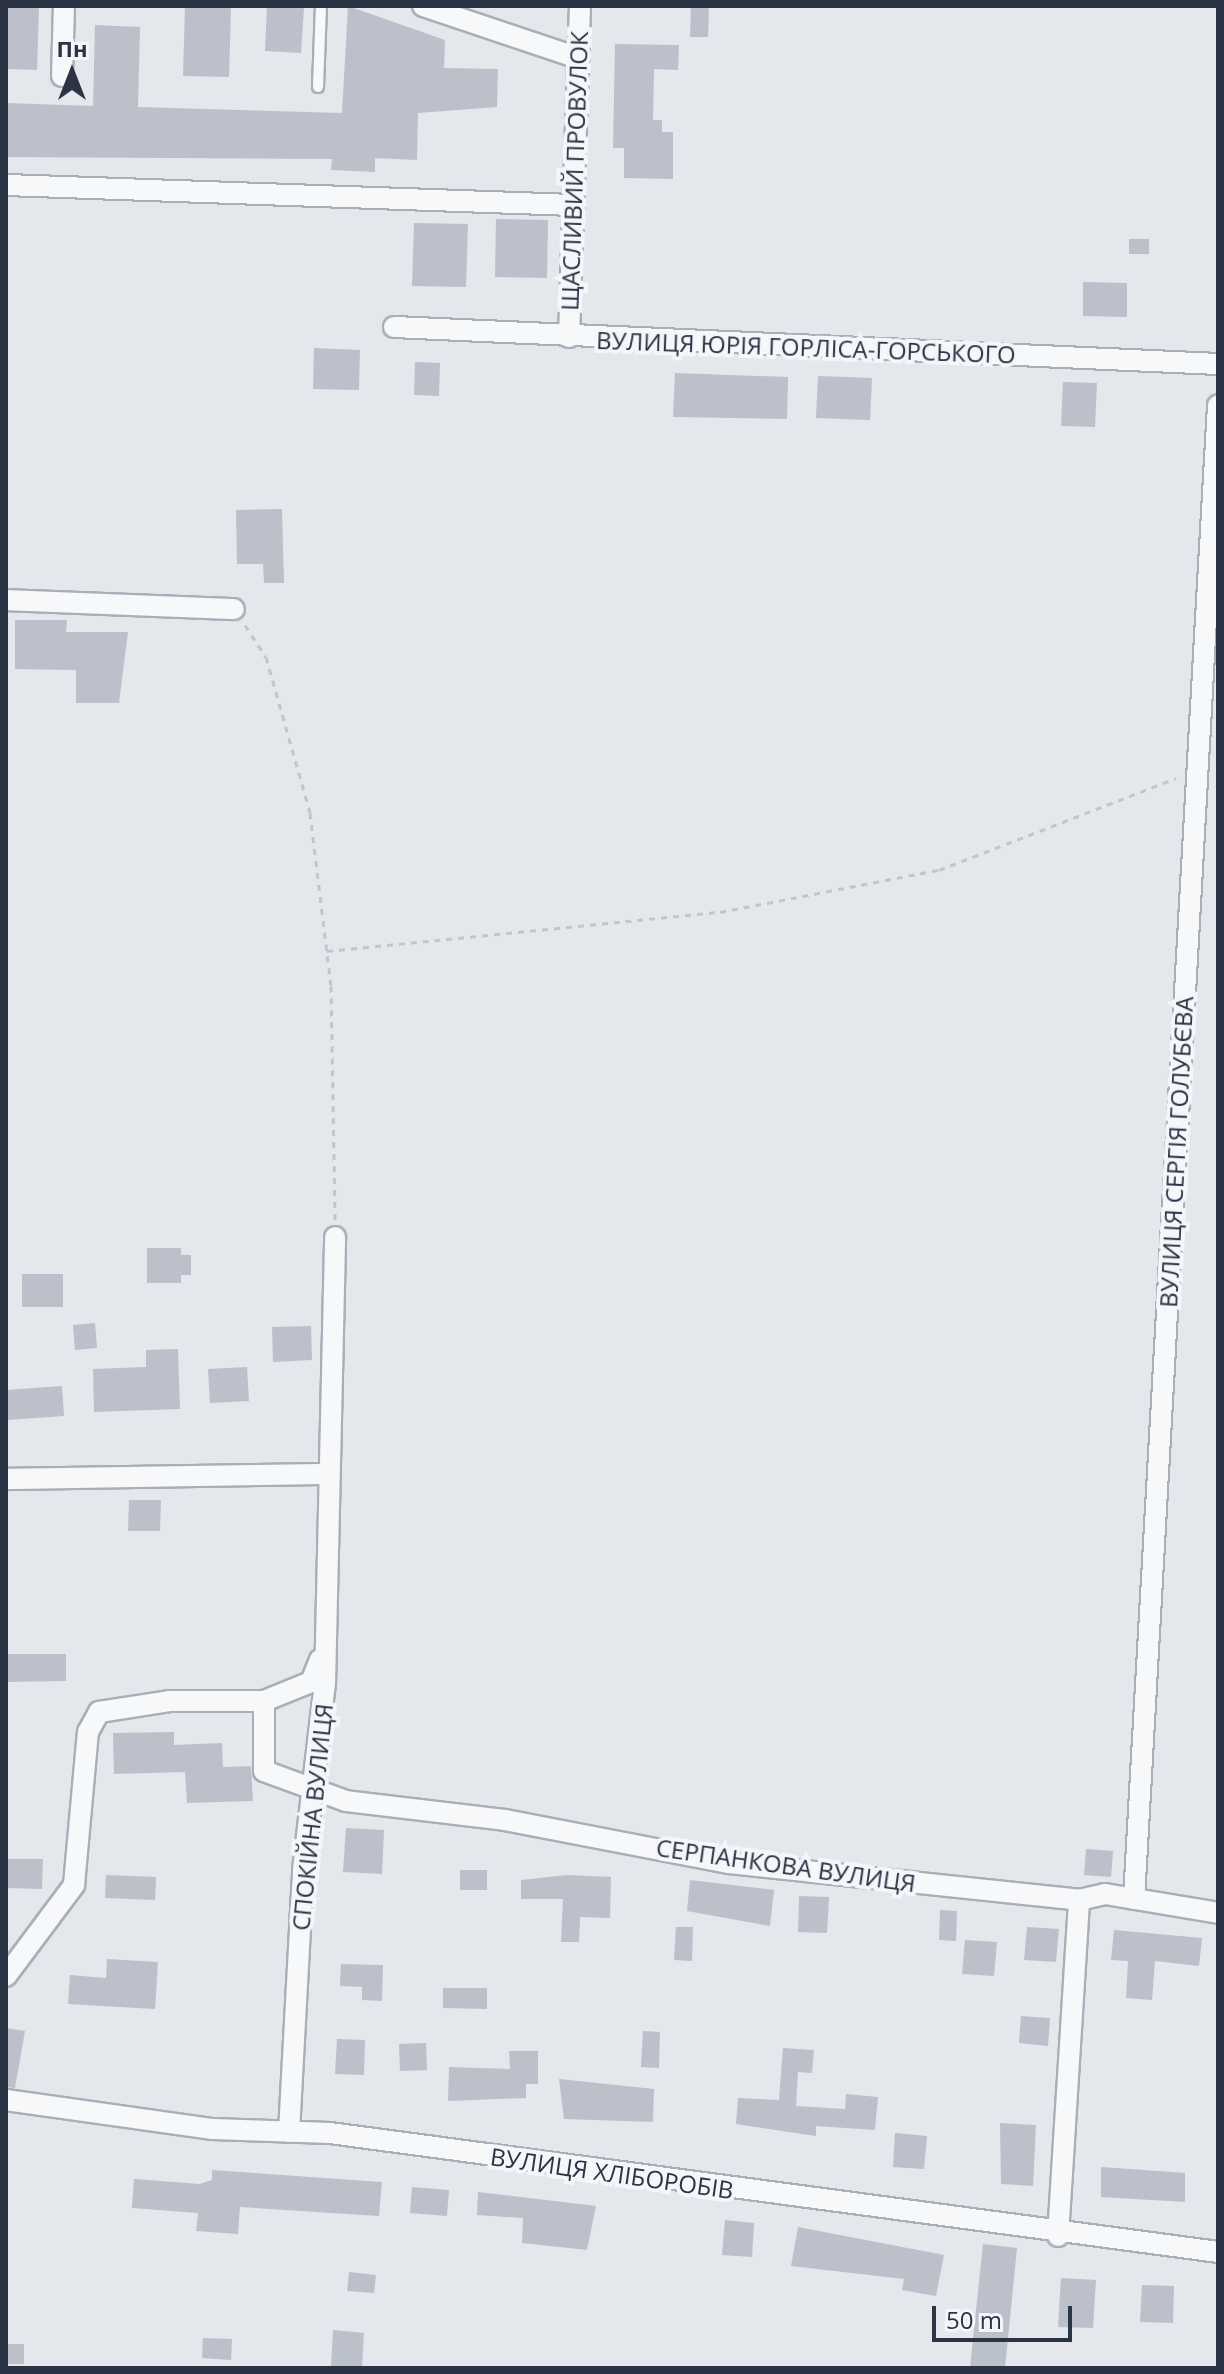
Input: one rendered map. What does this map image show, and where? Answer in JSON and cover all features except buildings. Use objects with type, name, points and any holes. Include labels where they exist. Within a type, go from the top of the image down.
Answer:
[{"type":"street","points":[[62,76],[64,6]]},
{"type":"street","points":[[423,6],[578,58]]},
{"type":"street","name":"ЩАСЛИВИЙ ПРОВУЛОК","points":[[569,337],[580,6]]},
{"type":"street","points":[[6,185],[574,205]]},
{"type":"street","name":"ВУЛИЦЯ ЮРІЯ ГОРЛІСА-ГОРСЬКОГО","points":[[394,327],[1218,364]]},
{"type":"street","name":"ВУЛИЦЯ СЕРГІЯ ГОЛУБЄВА","points":[[1134,1899],[1197,771],[1213,592],[1218,405]]},
{"type":"street","points":[[6,600],[234,609]]},
{"type":"street","name":"СПОКІЙНА ВУЛИЦЯ","points":[[289,2132],[303,1870],[316,1790],[335,1237]]},
{"type":"street","points":[[6,1479],[326,1474]]},
{"type":"street","points":[[6,1976],[74,1885],[88,1732],[99,1712],[169,1701],[264,1701],[311,1682],[321,1657]]},
{"type":"street","name":"СЕРПАНКОВА ВУЛИЦЯ","points":[[264,1701],[264,1771],[346,1801],[505,1820],[729,1863],[1079,1900],[1134,1899],[1218,1913]]},
{"type":"street","points":[[1058,2236],[1079,1900]]},
{"type":"street","name":"ВУЛИЦЯ ХЛІБОРОБІВ","points":[[6,2100],[198,2128],[289,2132],[1058,2236],[1218,2252]]},
{"type":"lane","points":[[318,87],[321,6]]},
{"type":"path","points":[[234,609],[266,657],[310,813],[327,951],[335,1237]]},
{"type":"path","points":[[327,951],[720,912],[939,870],[1197,771]]}]
